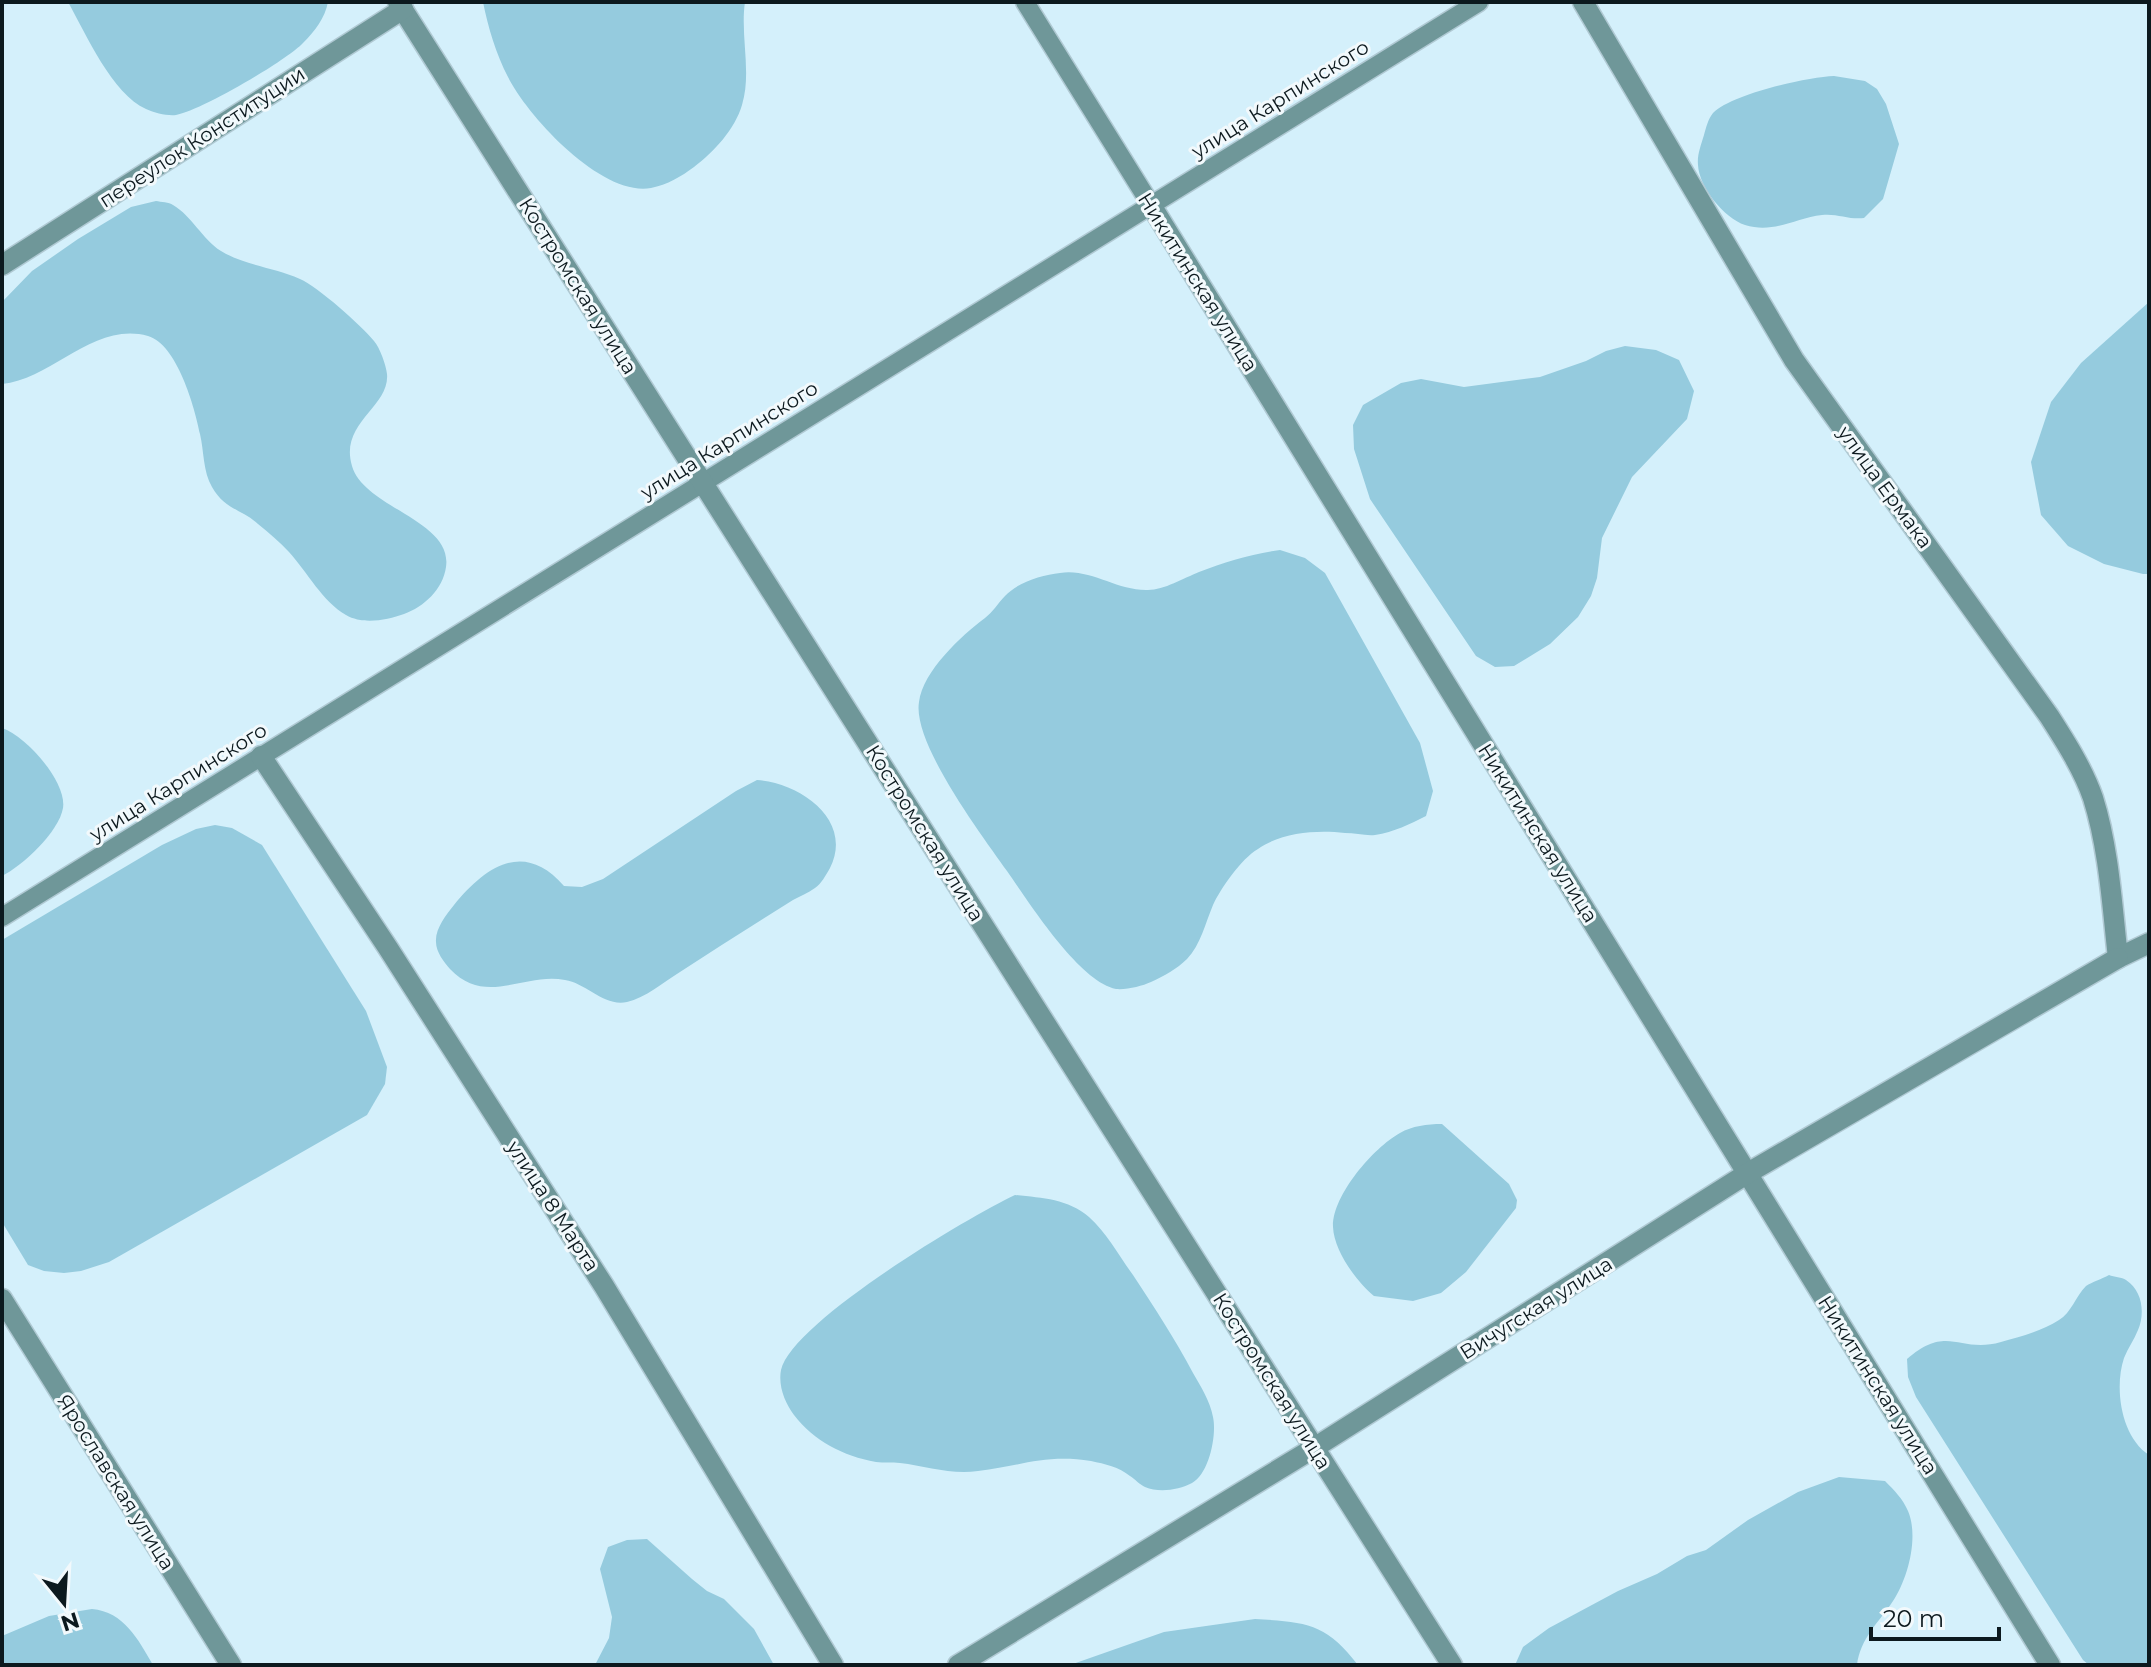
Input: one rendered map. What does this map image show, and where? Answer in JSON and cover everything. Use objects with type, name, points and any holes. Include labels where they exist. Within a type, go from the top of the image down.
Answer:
[{"type":"street","name":"улица Ермака","points":[[1583,2],[1794,360],[2049,716],[2069,749],[2093,797],[2108,865],[2118,958]]},
{"type":"street","name":"переулок Конституции","points":[[2,265],[401,6]]},
{"type":"street","name":"Костромская улица","points":[[401,6],[1452,1665]]},
{"type":"street","name":"Никитинская улица","points":[[1151,205],[2050,1665]]},
{"type":"street","name":"улица 8 Марта","points":[[261,756],[604,1286],[833,1665]]},
{"type":"street","points":[[2118,958],[2149,943]]},
{"type":"street","name":"Вичугская улица","points":[[958,1665],[1314,1448],[1748,1173],[2118,958]]},
{"type":"street","name":"Ярославская улица","points":[[2,1299],[231,1665]]},
{"type":"lane","name":"Никитинская улица","points":[[1025,2],[1151,205]]},
{"type":"lane","name":"улица Карпинского","points":[[2,917],[1479,2]]},
{"type":"shaded area","points":[[68,2],[328,2],[319,24],[294,51],[222,95],[172,115],[146,109],[122,90],[101,62]]},
{"type":"shaded area","points":[[483,2],[745,2],[746,80],[739,114],[716,147],[674,180],[651,188],[632,187],[611,180],[569,151],[518,94],[496,50]]},
{"type":"shaded area","points":[[1834,76],[1865,81],[1877,89],[1886,104],[1899,144],[1883,199],[1864,218],[1822,215],[1765,228],[1745,225],[1729,216],[1708,192],[1699,174],[1698,158],[1713,113],[1753,93]]},
{"type":"shaded area","points":[[156,201],[169,203],[180,210],[221,251],[308,283],[350,316],[376,344],[387,374],[386,386],[352,438],[352,466],[373,493],[422,525],[436,537],[444,551],[446,567],[441,583],[419,607],[375,620],[360,620],[346,615],[322,594],[278,541],[217,495],[207,475],[198,423],[183,378],[168,351],[158,341],[148,336],[110,336],[21,380],[2,384],[2,302],[32,271],[78,239],[131,207]]},
{"type":"shaded area","points":[[2149,302],[2149,574],[2143,574],[2104,564],[2068,546],[2041,515],[2031,462],[2051,402],[2081,363]]},
{"type":"shaded area","points":[[1625,346],[1656,350],[1679,360],[1694,391],[1687,419],[1632,477],[1602,538],[1597,578],[1591,596],[1578,617],[1550,644],[1514,666],[1495,667],[1476,656],[1370,499],[1354,449],[1353,425],[1363,405],[1401,383],[1421,379],[1464,387],[1540,377]]},
{"type":"shaded area","points":[[1280,550],[1305,558],[1325,573],[1420,743],[1433,791],[1426,816],[1375,835],[1311,832],[1267,843],[1245,860],[1226,882],[1187,959],[1151,982],[1116,989],[1086,972],[1056,939],[951,789],[926,741],[920,720],[922,690],[935,667],[955,644],[988,616],[1010,591],[1031,580],[1071,572],[1125,587],[1154,589],[1229,562]]},
{"type":"shaded area","points":[[2,728],[22,740],[43,761],[59,786],[63,808],[47,837],[19,865],[2,876]]},
{"type":"shaded area","points":[[757,780],[790,788],[819,807],[835,834],[836,851],[830,868],[815,888],[647,993],[619,1003],[565,980],[477,986],[450,969],[441,957],[436,942],[442,922],[466,891],[492,870],[520,862],[534,864],[549,872],[564,886],[582,887],[603,879]]},
{"type":"shaded area","points":[[215,825],[232,828],[262,845],[366,1011],[387,1067],[385,1084],[367,1115],[109,1262],[64,1273],[28,1265],[2,1222],[2,940],[162,845],[196,829]]},
{"type":"shaded area","points":[[1442,1124],[1509,1184],[1517,1200],[1516,1208],[1466,1272],[1441,1293],[1413,1301],[1374,1296],[1353,1274],[1337,1246],[1333,1227],[1339,1201],[1356,1174],[1389,1140],[1415,1127]]},
{"type":"shaded area","points":[[1015,1195],[1063,1203],[1089,1217],[1102,1230],[1164,1323],[1205,1394],[1213,1417],[1214,1434],[1207,1463],[1192,1483],[1169,1490],[1151,1489],[1117,1468],[1075,1459],[1046,1460],[968,1472],[876,1462],[830,1446],[802,1424],[791,1410],[781,1388],[781,1370],[792,1350],[816,1326],[847,1299],[923,1247]]},
{"type":"shaded area","points":[[2109,1275],[2132,1285],[2139,1296],[2142,1310],[2138,1330],[2124,1358],[2120,1397],[2132,1436],[2149,1455],[2149,1665],[2089,1665],[2083,1660],[1916,1397],[1908,1377],[1907,1359],[1921,1348],[1944,1341],[1987,1345],[2038,1330],[2063,1317],[2086,1286]]},
{"type":"shaded area","points":[[1839,1477],[1885,1481],[1906,1507],[1911,1521],[1912,1545],[1903,1581],[1866,1639],[1857,1665],[1515,1665],[1523,1647],[1549,1628],[1687,1556],[1706,1550],[1748,1520],[1798,1492]]},
{"type":"shaded area","points":[[647,1539],[707,1591],[724,1599],[754,1629],[774,1665],[595,1665],[609,1638],[612,1617],[600,1569],[608,1547],[627,1540]]},
{"type":"shaded area","points":[[92,1609],[113,1615],[129,1628],[153,1665],[2,1665],[2,1636],[49,1616]]},
{"type":"shaded area","points":[[1255,1619],[1314,1627],[1336,1641],[1358,1665],[1070,1665],[1164,1632]]}]
